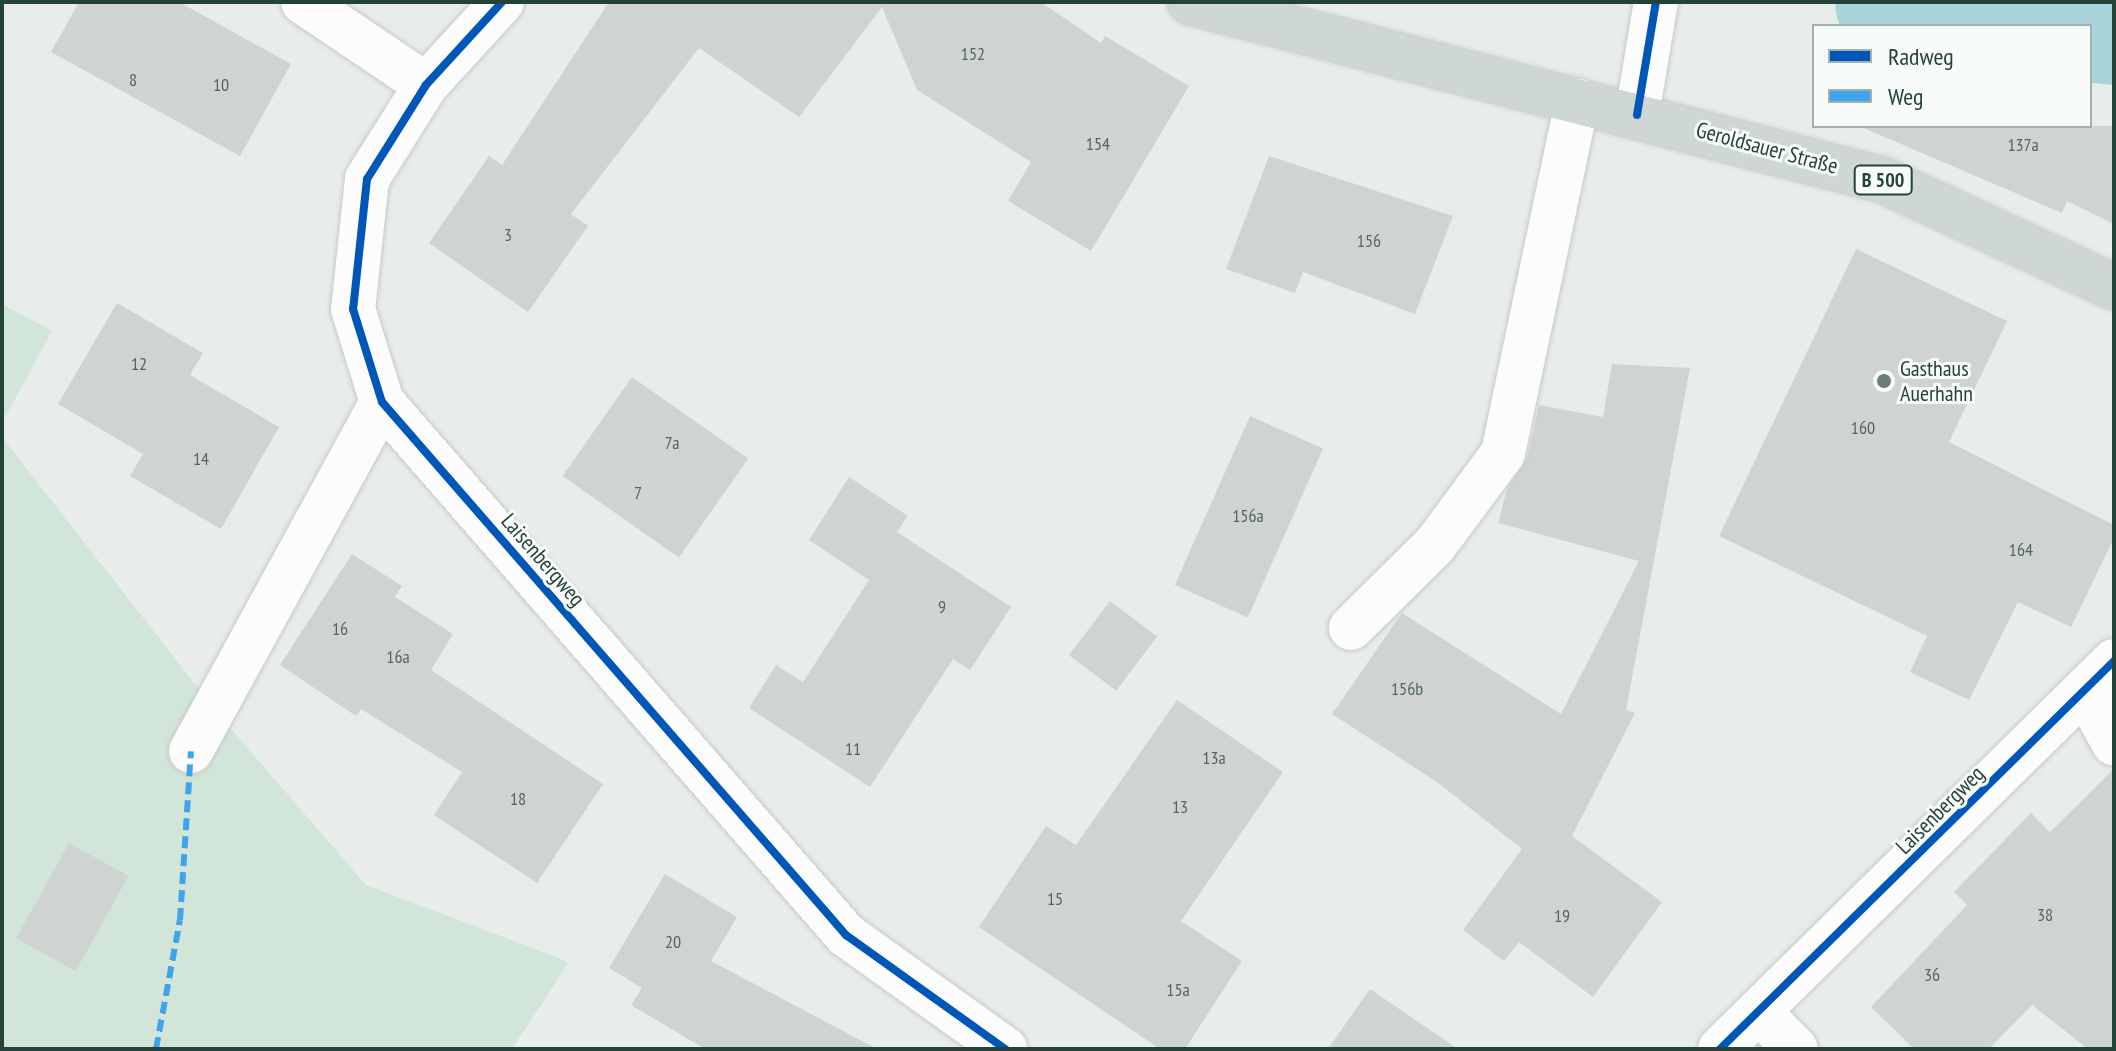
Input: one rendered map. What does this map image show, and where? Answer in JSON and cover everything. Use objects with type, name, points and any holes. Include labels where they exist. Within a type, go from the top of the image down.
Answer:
[{"type":"main road","name":"Geroldsauer Straße","points":[[1190,2],[1883,180],[2114,287]]},
{"type":"street","points":[[303,2],[426,85]]},
{"type":"street","name":"Laisenbergweg","points":[[502,2],[426,85],[367,179],[353,309],[382,402],[846,935],[1005,1049]]},
{"type":"street","points":[[1637,115],[1655,10]]},
{"type":"street","points":[[1351,628],[1435,545],[1503,453],[1577,101]]},
{"type":"street","points":[[191,751],[382,402]]},
{"type":"street","points":[[2099,676],[2114,744]]},
{"type":"street","name":"Laisenbergweg","points":[[1720,1049],[1761,1014],[2099,676]]},
{"type":"street","points":[[1761,1014],[1796,1049]]},
{"type":"green space","points":[[2,304],[52,331],[2,423]]},
{"type":"green space","points":[[2,437],[220,716],[366,885],[569,962],[512,1049],[2,1049]]},
{"type":"building","points":[[79,2],[179,2],[291,64],[240,156],[51,52]]},
{"type":"building","points":[[609,2],[1041,2],[1101,43],[1105,36],[1189,86],[1091,251],[1008,201],[1031,162],[917,90],[882,7],[799,117],[699,48],[571,214],[588,226],[528,312],[429,243],[489,156],[502,165]]},
{"type":"building","points":[[2114,126],[2114,224],[2067,201],[2062,213],[1864,128]]},
{"type":"building","points":[[1269,156],[1453,216],[1415,314],[1303,272],[1295,293],[1226,269]]},
{"type":"building","points":[[1856,249],[2007,321],[1949,442],[2114,525],[2114,538],[2071,627],[2018,602],[1969,700],[1910,672],[1927,636],[1719,536]]},
{"type":"building","points":[[117,303],[203,353],[190,375],[279,427],[221,529],[130,476],[143,454],[58,404]]},
{"type":"building","points":[[1612,364],[1690,368],[1626,710],[1635,713],[1572,836],[1662,902],[1593,997],[1519,942],[1504,961],[1463,930],[1522,849],[1437,782],[1332,714],[1402,613],[1561,714],[1639,561],[1498,523],[1507,489],[1527,459],[1539,405],[1603,417]]},
{"type":"building","points":[[632,377],[748,458],[679,558],[563,476]]},
{"type":"building","points":[[1250,416],[1323,449],[1248,618],[1175,585]]},
{"type":"building","points":[[849,477],[908,516],[897,532],[1011,607],[970,670],[953,659],[870,787],[749,708],[776,665],[803,682],[869,580],[809,540]]},
{"type":"building","points":[[352,554],[402,586],[395,597],[453,634],[431,670],[603,784],[537,883],[434,815],[462,772],[361,709],[356,716],[280,665]]},
{"type":"building","points":[[1110,601],[1157,637],[1116,691],[1069,655]]},
{"type":"building","points":[[1177,700],[1283,772],[1181,921],[1242,961],[1185,1049],[1160,1049],[979,927],[1046,826],[1076,845]]},
{"type":"building","points":[[2114,769],[2114,1049],[2088,1049],[2032,1005],[1989,1049],[1914,1049],[1871,1007],[1967,905],[1954,892],[2031,813],[2050,832]]},
{"type":"building","points":[[69,843],[128,876],[76,971],[16,938]]},
{"type":"building","points":[[665,874],[737,917],[711,961],[877,1049],[705,1049],[631,1005],[642,988],[609,968]]},
{"type":"building","points":[[1370,989],[1458,1049],[1328,1049]]},
{"type":"waterway","points":[[1894,2],[2114,26]]},
{"type":"marked path","points":[[156,1049],[180,920],[191,751]]},
{"type":"cycle path","points":[[502,2],[426,85],[367,179],[353,309],[382,402],[846,935],[1005,1049]]},
{"type":"cycle path","points":[[1637,115],[1656,2]]},
{"type":"cycle path","points":[[1720,1049],[2114,661]]},
{"type":"place","name":"Gasthaus Auerhahn","points":[[1884,381]]}]
